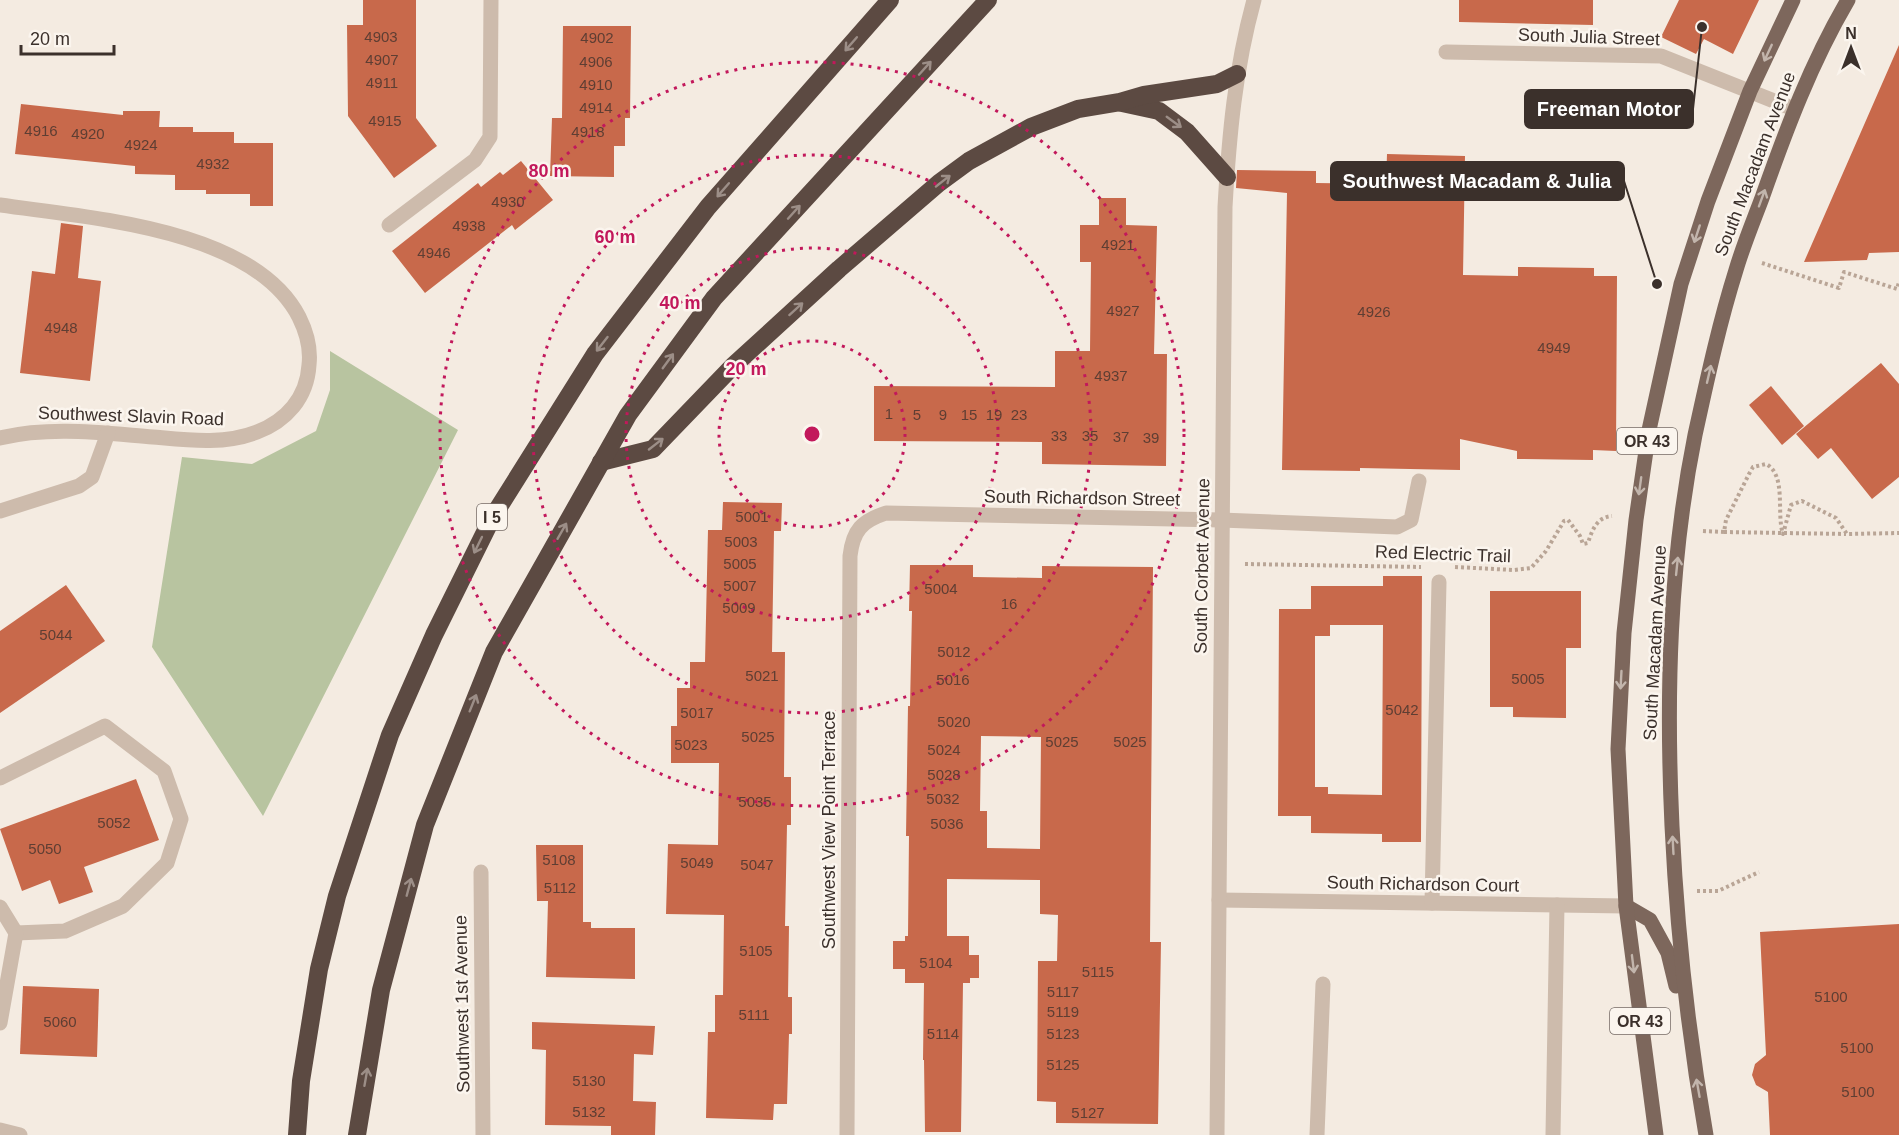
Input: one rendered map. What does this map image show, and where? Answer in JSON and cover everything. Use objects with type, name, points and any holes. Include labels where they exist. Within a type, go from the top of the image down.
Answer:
[{"type":"highway","name":"I 5","points":[[297,1135],[301,1081],[319,969],[337,896],[390,735],[434,635],[492,518],[595,354],[708,207],[890,0]]},
{"type":"highway","points":[[357,1135],[381,990],[425,825],[494,652],[628,415],[714,298],[988,0]]},
{"type":"highway","points":[[602,462],[654,449],[733,366],[939,183],[969,161],[1031,127],[1078,110],[1144,95],[1217,84],[1237,74]]},
{"type":"highway","points":[[1120,102],[1159,111],[1187,132],[1227,177]]},
{"type":"main road","name":"South Macadam Avenue","points":[[1656,1135],[1626,906],[1618,749],[1623,633],[1635,520],[1649,430],[1681,284],[1708,201],[1750,91],[1793,0]]},
{"type":"main road","name":"South Macadam Avenue","points":[[1706,1135],[1691,1042],[1676,903],[1669,751],[1671,631],[1681,530],[1695,437],[1716,346],[1741,256],[1794,109],[1832,28],[1848,0]]},
{"type":"main road","points":[[1626,906],[1650,920],[1668,953],[1691,1042]]},
{"type":"street","points":[[389,225],[475,160],[490,137],[491,0]]},
{"type":"street","name":"South Corbett Avenue","points":[[1217,1135],[1221,520],[1227,177],[1237,74],[1254,0]]},
{"type":"street","name":"South Julia Street","points":[[1446,52],[1661,56],[1794,109]]},
{"type":"street","name":"Southwest Slavin Road","points":[[0,206],[147,229],[214,248],[262,274],[286,297],[302,323],[310,347],[309,372],[296,405],[273,424],[243,436],[219,440],[184,440],[108,433],[45,431],[0,437]]},
{"type":"street","points":[[0,511],[79,486],[92,477],[108,433]]},
{"type":"street","name":"South Richardson Street","points":[[859,527],[870,519],[886,513],[1221,520],[1397,527],[1411,520],[1419,481]]},
{"type":"street","name":"Southwest View Point Terrace","points":[[847,1135],[850,556],[851,541],[859,527]]},
{"type":"street","points":[[1432,903],[1439,582]]},
{"type":"street","points":[[0,778],[105,726],[164,771],[181,819],[167,863],[123,906],[66,931],[16,933]]},
{"type":"street","name":"Southwest 1st Avenue","points":[[481,872],[483,1135]]},
{"type":"street","name":"South Richardson Court","points":[[1219,900],[1626,906]]},
{"type":"street","points":[[1553,1135],[1557,905]]},
{"type":"street","points":[[0,907],[16,933],[0,1023]]},
{"type":"street","points":[[1317,1135],[1323,984]]},
{"type":"street","points":[[0,1130],[20,1135]]},
{"type":"path","points":[[1741,256],[1839,288],[1844,272],[1897,289],[1899,282]]},
{"type":"path","points":[[1724,532],[1726,520],[1753,467],[1766,464],[1771,467],[1778,481],[1779,524],[1783,534]]},
{"type":"path","points":[[1783,534],[1791,505],[1802,501],[1836,518],[1846,534]]},
{"type":"path","name":"Red Electric Trail","points":[[1447,567],[1514,570],[1531,568],[1546,551],[1564,521],[1568,520],[1583,544],[1588,543],[1593,530],[1605,517],[1635,520]]},
{"type":"path","points":[[1681,530],[1783,534],[1899,533]]},
{"type":"path","name":"Red Electric Trail","points":[[1221,564],[1423,567]]},
{"type":"path","points":[[1705,891],[1718,891],[1759,872]]},
{"type":"green space","points":[[330,351],[458,430],[263,816],[152,647],[182,457],[252,464],[316,431],[330,390]]},
{"type":"building","points":[[363,0],[416,0],[416,118],[437,146],[394,178],[348,116],[347,25],[363,25]]},
{"type":"building","points":[[1459,0],[1593,0],[1593,25],[1459,22]]},
{"type":"building","points":[[1679,0],[1759,0],[1733,54],[1704,39],[1696,54],[1661,37]]},
{"type":"building","points":[[563,26],[631,26],[630,118],[625,118],[625,146],[614,146],[614,177],[550,176],[552,118],[562,118]]},
{"type":"building","points":[[1899,45],[1899,252],[1869,253],[1867,260],[1804,262]]},
{"type":"building","points":[[21,104],[123,115],[123,111],[160,111],[159,127],[193,127],[193,132],[234,132],[234,143],[273,143],[273,206],[250,206],[250,194],[206,194],[206,190],[175,190],[175,175],[135,174],[135,166],[15,154]]},
{"type":"building","points":[[1387,154],[1465,156],[1463,275],[1518,276],[1518,267],[1594,268],[1594,276],[1617,276],[1616,451],[1593,450],[1593,460],[1517,459],[1517,451],[1460,439],[1460,470],[1360,468],[1360,471],[1282,470],[1287,193],[1236,188],[1237,170],[1316,171],[1316,183],[1386,184]]},
{"type":"building","points":[[521,161],[553,200],[515,230],[512,225],[425,293],[392,251],[478,183],[481,187],[500,172],[503,175]]},
{"type":"building","points":[[1099,198],[1126,198],[1126,225],[1157,226],[1154,354],[1167,354],[1166,466],[1042,464],[1042,442],[874,441],[874,386],[1055,387],[1055,351],[1090,351],[1091,262],[1080,262],[1080,225],[1099,225]]},
{"type":"building","points":[[61,223],[83,226],[78,278],[101,281],[90,381],[20,373],[32,271],[55,274]]},
{"type":"building","points":[[1881,363],[1899,384],[1899,477],[1872,499],[1831,448],[1818,459],[1796,434]]},
{"type":"building","points":[[1771,386],[1804,426],[1782,445],[1749,405]]},
{"type":"building","points":[[723,502],[782,503],[781,531],[774,531],[772,652],[785,652],[784,777],[791,777],[791,825],[787,825],[785,926],[789,926],[788,997],[792,997],[792,1034],[789,1034],[787,1104],[774,1104],[773,1120],[706,1118],[708,1032],[715,1032],[715,995],[723,995],[724,915],[666,914],[668,844],[718,845],[719,763],[671,763],[671,726],[677,726],[677,688],[690,688],[690,662],[705,662],[708,530],[722,530]]},
{"type":"building","points":[[910,565],[973,565],[973,577],[1042,578],[1042,566],[1153,567],[1150,942],[1161,942],[1158,1124],[1056,1123],[1056,1102],[1037,1101],[1038,961],[1057,961],[1058,915],[1040,914],[1040,880],[947,879],[947,936],[969,936],[969,955],[979,955],[979,978],[970,978],[970,983],[963,983],[961,1132],[925,1132],[924,983],[905,983],[905,969],[893,969],[893,941],[905,941],[905,936],[908,936],[909,836],[906,836],[912,611],[909,611]],"holes":[[[981,736],[1041,737],[1040,849],[987,848],[987,811],[980,811]]]},
{"type":"building","points":[[1383,576],[1422,576],[1421,842],[1382,842],[1382,834],[1311,833],[1311,816],[1278,816],[1279,609],[1311,609],[1311,586],[1383,586]],"holes":[[[1330,625],[1383,625],[1382,795],[1328,794],[1328,787],[1315,787],[1315,636],[1330,636]]]},
{"type":"building","points":[[66,585],[105,641],[0,713],[0,631]]},
{"type":"building","points":[[1490,591],[1581,591],[1581,648],[1566,648],[1566,718],[1513,717],[1513,707],[1490,707]]},
{"type":"building","points":[[136,779],[159,840],[84,867],[93,892],[59,904],[50,880],[22,891],[0,829]]},
{"type":"building","points":[[536,845],[583,845],[583,922],[591,922],[591,928],[635,928],[635,979],[546,977],[548,901],[537,901]]},
{"type":"building","points":[[1899,924],[1899,1135],[1770,1135],[1768,1092],[1756,1085],[1752,1075],[1755,1064],[1766,1055],[1760,932]]},
{"type":"building","points":[[23,986],[99,989],[97,1057],[20,1054]]},
{"type":"building","points":[[532,1022],[655,1026],[653,1055],[634,1054],[633,1101],[656,1102],[655,1135],[611,1135],[611,1126],[545,1125],[546,1050],[532,1049]]},
{"type":"place","name":"Freeman Motor","points":[[1702,27]]},
{"type":"place","name":"Southwest Macadam & Julia","points":[[1657,284]]}]
